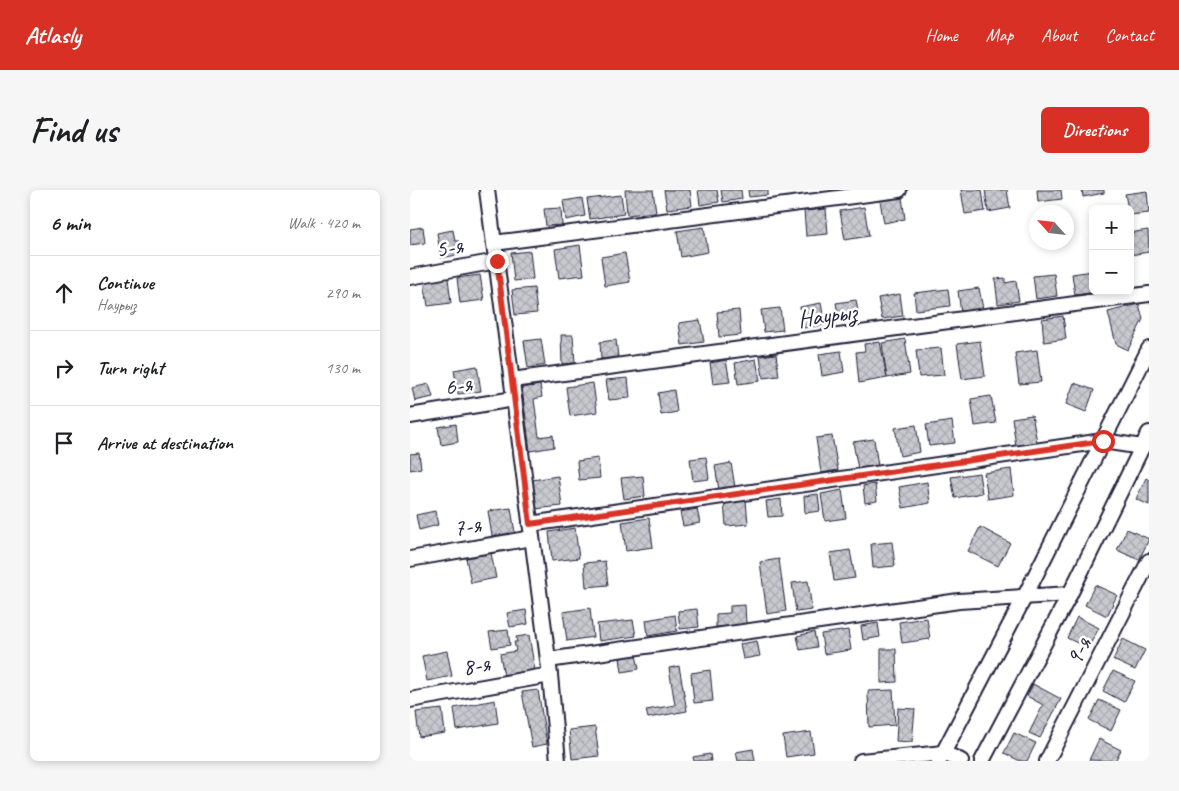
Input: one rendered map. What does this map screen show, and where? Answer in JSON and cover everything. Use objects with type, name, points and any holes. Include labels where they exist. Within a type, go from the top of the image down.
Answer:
[{"type":"street","points":[[487,190],[550,675],[558,761]]},
{"type":"street","points":[[494,243],[899,190]]},
{"type":"street","name":"5-я","points":[[410,276],[497,261]]},
{"type":"street","name":"Наурыз","points":[[512,380],[1149,294]]},
{"type":"street","points":[[942,757],[1149,349]]},
{"type":"street","name":"6-я","points":[[410,416],[514,399]]},
{"type":"street","points":[[982,761],[1070,594],[1149,433]]},
{"type":"street","points":[[530,524],[1103,441],[1142,447]]},
{"type":"street","name":"7-я","points":[[410,559],[532,538]]},
{"type":"street","name":"9-я","points":[[1047,761],[1149,561]]},
{"type":"street","points":[[548,660],[959,601],[1070,594]]},
{"type":"street","name":"8-я","points":[[410,700],[550,675]]},
{"type":"street","points":[[861,761],[942,757],[962,761]]},
{"type":"building","points":[[625,190],[653,190],[656,212],[627,215]]},
{"type":"building","points":[[664,190],[690,190],[692,206],[667,209]]},
{"type":"building","points":[[698,190],[717,190],[719,202],[700,205]]},
{"type":"building","points":[[721,190],[741,190],[742,199],[723,202]]},
{"type":"building","points":[[748,190],[768,190],[768,195],[749,197]]},
{"type":"building","points":[[961,190],[982,190],[985,211],[965,214]]},
{"type":"building","points":[[985,190],[1007,190],[1010,208],[988,212]]},
{"type":"building","points":[[1037,190],[1061,190],[1062,199],[1038,202]]},
{"type":"building","points":[[1082,190],[1104,190],[1104,193],[1083,197]]},
{"type":"building","points":[[1147,191],[1149,213],[1134,215],[1134,205],[1127,205],[1125,194]]},
{"type":"building","points":[[621,195],[624,214],[590,219],[587,199]]},
{"type":"building","points":[[902,197],[905,219],[884,223],[880,201]]},
{"type":"building","points":[[582,198],[585,216],[566,220],[563,201]]},
{"type":"building","points":[[864,207],[869,236],[845,240],[840,211]]},
{"type":"building","points":[[561,208],[562,225],[546,226],[544,209]]},
{"type":"building","points":[[826,209],[828,234],[806,236],[804,211]]},
{"type":"building","points":[[423,227],[425,243],[410,245],[410,229]]},
{"type":"building","points":[[704,227],[708,252],[681,257],[677,231]]},
{"type":"building","points":[[453,230],[455,241],[459,241],[460,248],[456,248],[457,255],[441,258],[437,233]]},
{"type":"building","points":[[1148,230],[1149,252],[1134,254],[1134,232]]},
{"type":"building","points":[[580,245],[584,275],[559,278],[555,249]]},
{"type":"building","points":[[530,251],[533,279],[514,281],[511,253]]},
{"type":"building","points":[[625,253],[630,282],[605,286],[601,257]]},
{"type":"building","points":[[1089,272],[1089,293],[1075,295],[1072,274]]},
{"type":"building","points":[[1054,274],[1057,296],[1036,299],[1033,276]]},
{"type":"building","points":[[480,275],[484,300],[460,303],[457,278]]},
{"type":"building","points":[[448,278],[451,303],[428,306],[424,282]]},
{"type":"building","points":[[1005,278],[1005,283],[1016,281],[1019,301],[998,304],[995,279]]},
{"type":"building","points":[[534,288],[537,313],[515,315],[512,290]]},
{"type":"building","points":[[979,288],[983,309],[961,313],[958,291]]},
{"type":"building","points":[[948,289],[950,306],[916,310],[914,293]]},
{"type":"building","points":[[900,294],[903,316],[882,319],[878,298]]},
{"type":"building","points":[[856,300],[859,317],[839,320],[836,303]]},
{"type":"building","points":[[821,303],[825,325],[803,328],[800,307]]},
{"type":"building","points":[[1139,304],[1143,319],[1128,350],[1116,344],[1108,312]]},
{"type":"building","points":[[780,308],[783,330],[764,332],[761,310]]},
{"type":"building","points":[[739,310],[741,335],[719,337],[717,312]]},
{"type":"building","points":[[1063,316],[1066,339],[1044,342],[1042,319]]},
{"type":"building","points":[[700,320],[704,342],[682,345],[679,323]]},
{"type":"building","points":[[561,335],[573,335],[575,363],[562,364]]},
{"type":"building","points":[[541,339],[545,365],[528,368],[524,341]]},
{"type":"building","points":[[905,339],[910,374],[887,378],[882,343]]},
{"type":"building","points":[[616,340],[618,357],[601,359],[600,342]]},
{"type":"building","points":[[980,341],[985,376],[962,379],[957,344]]},
{"type":"building","points":[[880,342],[887,378],[859,383],[856,352],[865,351],[864,344]]},
{"type":"building","points":[[941,348],[944,375],[919,377],[916,350]]},
{"type":"building","points":[[1037,350],[1041,382],[1019,384],[1015,353]]},
{"type":"building","points":[[841,351],[844,372],[822,376],[819,354]]},
{"type":"building","points":[[776,354],[779,376],[763,378],[760,356]]},
{"type":"building","points":[[756,359],[760,381],[738,384],[735,363]]},
{"type":"building","points":[[726,360],[730,382],[713,384],[710,363]]},
{"type":"building","points":[[477,366],[481,391],[458,394],[454,370]]},
{"type":"building","points":[[628,378],[630,398],[609,400],[606,380]]},
{"type":"building","points":[[593,383],[597,412],[570,416],[566,387]]},
{"type":"building","points":[[1074,383],[1094,390],[1086,412],[1066,404]]},
{"type":"building","points":[[429,384],[433,397],[415,401],[412,388]]},
{"type":"building","points":[[540,385],[542,397],[534,399],[539,437],[553,435],[554,447],[530,451],[522,388]]},
{"type":"building","points":[[674,390],[677,412],[661,415],[658,393]]},
{"type":"building","points":[[991,396],[996,423],[975,426],[971,399]]},
{"type":"building","points":[[1032,415],[1037,442],[1016,446],[1012,418]]},
{"type":"building","points":[[952,421],[955,443],[929,446],[926,425]]},
{"type":"building","points":[[456,424],[458,442],[441,445],[438,427]]},
{"type":"building","points":[[916,425],[920,452],[900,456],[895,428]]},
{"type":"building","points":[[832,436],[838,470],[821,473],[816,438]]},
{"type":"building","points":[[874,439],[878,466],[858,469],[853,442]]},
{"type":"building","points":[[419,453],[421,468],[410,470],[410,454]]},
{"type":"building","points":[[706,457],[709,479],[693,481],[690,459]]},
{"type":"building","points":[[598,458],[600,478],[579,480],[577,461]]},
{"type":"building","points":[[731,463],[735,487],[719,490],[715,466]]},
{"type":"building","points":[[1011,469],[1014,495],[988,499],[984,473]]},
{"type":"building","points":[[979,473],[982,493],[955,498],[951,477]]},
{"type":"building","points":[[558,476],[562,506],[535,509],[532,480]]},
{"type":"building","points":[[643,476],[645,496],[624,499],[621,478]]},
{"type":"building","points":[[1146,478],[1149,480],[1149,505],[1136,499]]},
{"type":"building","points":[[927,482],[930,503],[903,508],[899,487]]},
{"type":"building","points":[[875,484],[877,501],[865,503],[863,486]]},
{"type":"building","points":[[842,490],[846,518],[825,521],[821,494]]},
{"type":"building","points":[[818,494],[820,511],[805,513],[804,496]]},
{"type":"building","points":[[781,499],[782,516],[768,517],[766,501]]},
{"type":"building","points":[[746,500],[748,524],[726,526],[724,502]]},
{"type":"building","points":[[511,508],[515,533],[492,536],[488,511]]},
{"type":"building","points":[[697,509],[700,523],[683,526],[680,512]]},
{"type":"building","points":[[435,511],[438,525],[419,530],[416,515]]},
{"type":"building","points":[[649,518],[653,547],[626,551],[622,522]]},
{"type":"building","points":[[980,527],[1010,543],[998,566],[968,551]]},
{"type":"building","points":[[575,528],[579,558],[552,561],[549,532]]},
{"type":"building","points":[[1127,529],[1149,539],[1139,560],[1117,550]]},
{"type":"building","points":[[892,542],[895,566],[873,568],[871,544]]},
{"type":"building","points":[[850,550],[855,578],[834,581],[830,553]]},
{"type":"building","points":[[491,553],[496,578],[471,583],[466,558]]},
{"type":"building","points":[[779,559],[786,611],[767,614],[760,562]]},
{"type":"building","points":[[605,561],[608,585],[586,587],[584,563]]},
{"type":"building","points":[[808,581],[812,610],[796,612],[792,583]]},
{"type":"building","points":[[1095,585],[1117,595],[1107,616],[1085,605]]},
{"type":"building","points":[[745,605],[746,624],[737,630],[730,630],[730,626],[716,627],[716,614],[730,613],[730,606]]},
{"type":"building","points":[[590,608],[593,637],[567,641],[563,612]]},
{"type":"building","points":[[697,609],[699,627],[680,629],[678,611]]},
{"type":"building","points":[[526,610],[528,624],[510,627],[507,613]]},
{"type":"building","points":[[675,615],[677,631],[648,636],[646,620]]},
{"type":"building","points":[[1077,617],[1099,628],[1088,648],[1067,638]]},
{"type":"building","points":[[927,618],[930,639],[902,643],[899,622]]},
{"type":"building","points":[[633,620],[636,636],[599,641],[597,624]]},
{"type":"building","points":[[878,623],[880,637],[863,640],[861,626]]},
{"type":"building","points":[[508,630],[510,645],[492,648],[489,632]]},
{"type":"building","points":[[848,630],[851,650],[824,654],[821,634]]},
{"type":"building","points":[[814,632],[817,647],[800,650],[797,636]]},
{"type":"building","points":[[529,635],[535,671],[504,676],[500,654],[516,651],[514,642],[517,642],[516,637]]},
{"type":"building","points":[[1123,639],[1145,650],[1135,670],[1113,660]]},
{"type":"building","points":[[757,641],[760,656],[743,659],[740,644]]},
{"type":"building","points":[[881,649],[896,649],[897,682],[881,683]]},
{"type":"building","points":[[447,651],[452,676],[427,681],[422,656]]},
{"type":"building","points":[[636,655],[639,669],[622,672],[620,658]]},
{"type":"building","points":[[679,666],[687,711],[648,718],[646,710],[675,705],[669,668]]},
{"type":"building","points":[[710,670],[713,701],[694,703],[691,673]]},
{"type":"building","points":[[1113,671],[1135,681],[1124,702],[1103,691]]},
{"type":"building","points":[[1033,684],[1061,699],[1040,738],[1029,733],[1043,705],[1027,696]]},
{"type":"building","points":[[538,690],[547,744],[532,747],[522,692]]},
{"type":"building","points":[[893,690],[895,725],[869,727],[868,691]]},
{"type":"building","points":[[495,700],[498,723],[457,730],[454,708]]},
{"type":"building","points":[[1099,700],[1121,710],[1111,731],[1089,720]]},
{"type":"building","points":[[898,708],[915,709],[912,742],[896,741]]},
{"type":"building","points":[[442,709],[445,733],[419,737],[416,712]]},
{"type":"building","points":[[595,727],[599,756],[572,759],[569,730]]},
{"type":"building","points":[[811,732],[814,753],[786,757],[783,736]]},
{"type":"building","points":[[1014,733],[1036,743],[1027,761],[1020,761],[1004,753]]},
{"type":"building","points":[[1099,739],[1121,750],[1115,761],[1089,760]]},
{"type":"building","points":[[753,749],[755,761],[738,761],[736,752]]},
{"type":"building","points":[[710,754],[711,761],[694,761],[693,757]]},
{"type":"route","points":[[497,261],[530,524],[1103,441]]}]
